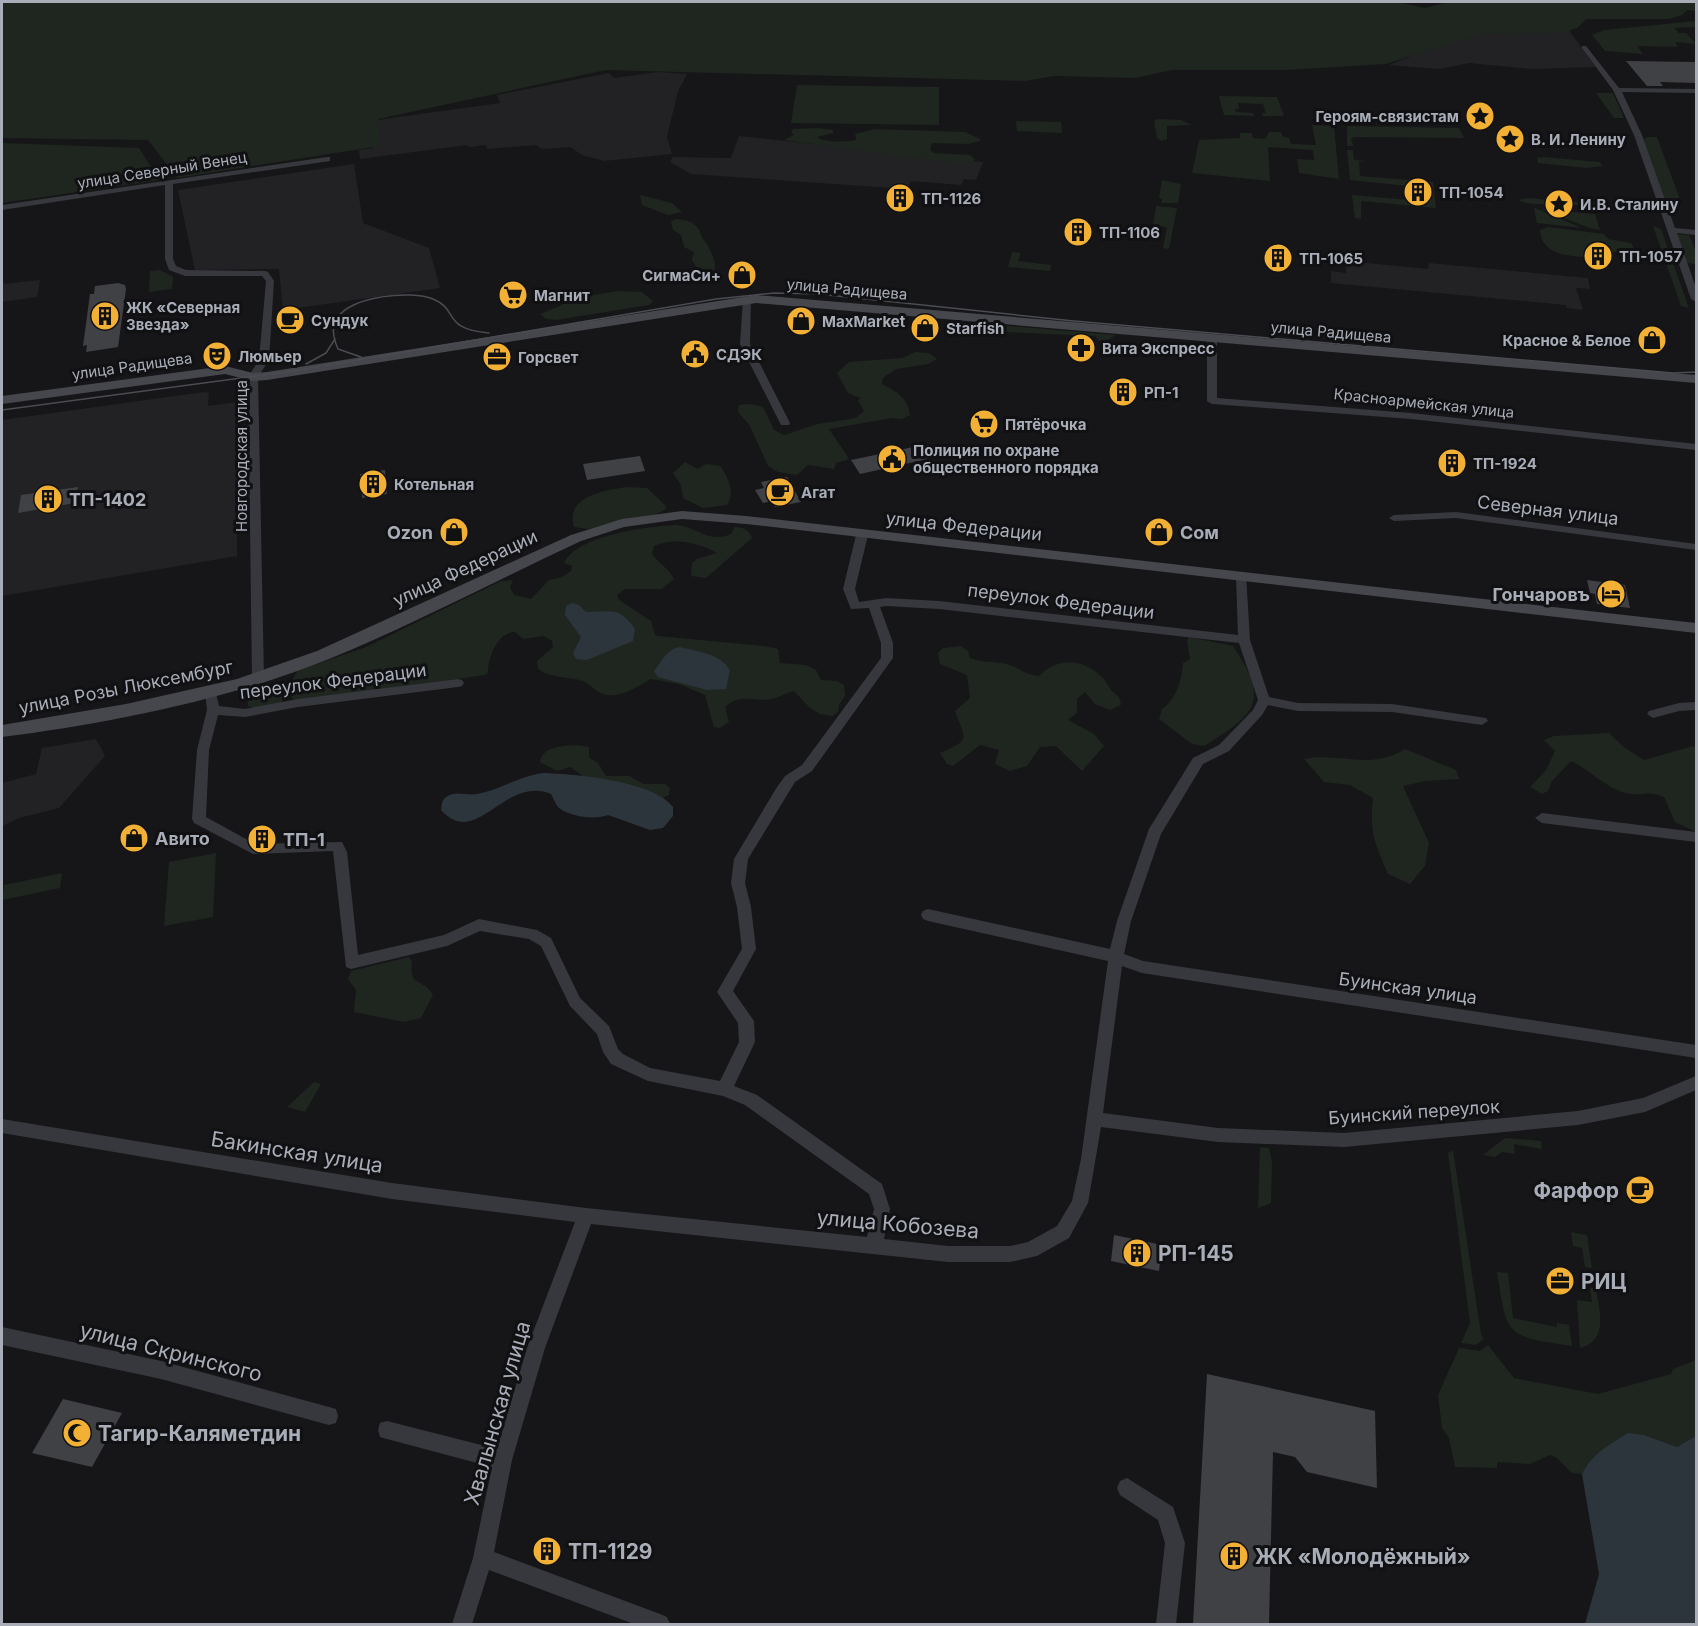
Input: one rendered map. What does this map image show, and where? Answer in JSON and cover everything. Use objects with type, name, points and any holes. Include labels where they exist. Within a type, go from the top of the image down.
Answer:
[{"type":"street","points":[[1584,47],[1617,90],[1638,135],[1696,300]]},
{"type":"street","points":[[1617,90],[1696,91]]},
{"type":"street","name":"улица Северный Венец","points":[[2,207],[327,159]]},
{"type":"street","name":"Новгородская улица","points":[[169,183],[169,260],[172,268],[185,273],[256,273],[269,277],[264,360],[253,377],[258,678]]},
{"type":"street","points":[[1671,230],[1696,232]]},
{"type":"street","points":[[746,300],[746,344],[785,423]]},
{"type":"street","name":"улица Радищева","points":[[2,400],[225,370],[253,377],[746,300],[774,300],[1696,380]]},
{"type":"street","name":"Красноармейская улица","points":[[1212,338],[1212,401],[1412,416],[1696,447]]},
{"type":"street","name":"Северная улица","points":[[1394,518],[1456,515],[1696,547]]},
{"type":"street","name":"улица Федерации","points":[[258,678],[323,655],[386,628],[576,538],[622,523],[652,517],[700,516],[1696,628]]},
{"type":"street","name":"переулок Федерации","points":[[862,535],[849,590],[855,606],[939,605],[1244,640]]},
{"type":"street","points":[[1116,957],[1124,921],[1154,833],[1173,799],[1198,761],[1224,748],[1258,712],[1264,700],[1244,640],[1242,577]]},
{"type":"street","points":[[724,1089],[747,1042],[746,1021],[724,992],[749,949],[746,918],[738,883],[741,859],[782,790],[790,779],[807,768],[887,658],[887,643],[873,604]]},
{"type":"street","name":"улица Розы Люксембург","points":[[2,731],[126,710],[211,692],[258,678]]},
{"type":"street","name":"переулок Федерации","points":[[213,710],[245,713],[298,703],[458,683]]},
{"type":"street","points":[[211,692],[213,710],[203,750],[199,819],[253,849],[337,846],[340,852],[351,963],[447,940],[479,925],[532,934],[546,942],[575,1002],[604,1031],[611,1052],[617,1059],[648,1074],[724,1089],[751,1100],[876,1189],[882,1209],[874,1245]]},
{"type":"street","points":[[1264,700],[1298,707],[1392,708],[1482,721]]},
{"type":"street","points":[[1653,714],[1696,706]]},
{"type":"street","points":[[1542,818],[1696,837]]},
{"type":"street","name":"Буинская улица","points":[[928,915],[1100,951],[1142,967],[1696,1051]]},
{"type":"street","name":"улица Кобозева","points":[[586,1216],[948,1254],[1010,1254],[1031,1251],[1063,1232],[1080,1203],[1116,957]]},
{"type":"street","name":"Буинский переулок","points":[[1094,1119],[1218,1135],[1344,1140],[1578,1118],[1645,1106],[1696,1083]]},
{"type":"street","name":"Бакинская улица","points":[[2,1126],[392,1191],[586,1216]]},
{"type":"street","name":"Хвалынская улица","points":[[462,1624],[483,1558],[503,1460],[536,1348],[586,1216]]},
{"type":"street","name":"улица Скринского","points":[[2,1336],[161,1370],[329,1416]]},
{"type":"street","points":[[387,1430],[503,1460]]},
{"type":"street","points":[[1127,1488],[1166,1514],[1175,1543],[1166,1624]]},
{"type":"street","points":[[483,1558],[660,1624]]},
{"type":"shaded area","points":[[2,2],[1398,2],[1425,8],[1448,2],[1696,2],[1696,11],[1687,10],[1682,15],[1669,19],[1586,19],[1577,28],[1562,33],[1480,34],[1386,64],[1286,70],[1172,70],[1135,78],[1054,76],[1025,81],[606,70],[378,119],[380,146],[177,178],[148,140],[2,138]]},
{"type":"shaded area","points":[[1696,21],[1696,27],[1674,28],[1679,33],[1686,33],[1696,44],[1675,42],[1678,47],[1637,46],[1643,54],[1605,51],[1592,35],[1604,30]]},
{"type":"shaded area","points":[[1568,29],[1596,67],[1531,69],[1469,63],[1440,69],[1389,65],[1475,30]]},
{"type":"shaded area","points":[[659,72],[687,74],[678,91],[667,137],[672,154],[604,161],[582,155],[570,147],[542,149],[536,145],[487,149],[486,145],[469,147],[467,145],[360,159],[359,150],[373,148],[370,121],[500,103],[497,95],[609,73],[614,78]]},
{"type":"shaded area","points":[[797,85],[939,87],[939,125],[791,123]]},
{"type":"shaded area","points":[[1596,93],[1613,93],[1624,118],[1614,118]]},
{"type":"shaded area","points":[[1219,96],[1277,97],[1284,116],[1263,116],[1262,113],[1266,113],[1263,104],[1238,103],[1239,109],[1235,109],[1236,112],[1253,113],[1254,116],[1224,115]]},
{"type":"shaded area","points":[[1158,119],[1181,120],[1192,125],[1167,126],[1167,139],[1161,141],[1157,138],[1154,121]]},
{"type":"shaded area","points":[[1016,121],[1061,122],[1062,133],[1017,131]]},
{"type":"shaded area","points":[[1312,125],[1334,126],[1339,179],[1299,173],[1297,159],[1314,160],[1313,150],[1268,147],[1270,181],[1192,173],[1199,140],[1240,138],[1240,133],[1252,133],[1253,138],[1265,139],[1269,132],[1281,132],[1283,137],[1289,138],[1291,144],[1316,145]]},
{"type":"shaded area","points":[[1347,126],[1459,128],[1464,138],[1355,137],[1351,138],[1353,146],[1347,146]]},
{"type":"shaded area","points":[[794,129],[833,130],[833,133],[817,137],[820,139],[841,142],[856,140],[855,134],[875,129],[965,132],[980,141],[968,144],[932,143],[930,150],[934,153],[970,155],[975,159],[973,162],[958,164],[784,140],[794,135],[791,132]]},
{"type":"shaded area","points":[[739,136],[983,162],[976,180],[964,179],[961,185],[911,181],[907,189],[691,174],[670,162],[673,157],[731,158]]},
{"type":"shaded area","points":[[1647,137],[1657,137],[1681,202],[1666,206],[1643,140]]},
{"type":"shaded area","points":[[2,143],[139,148],[159,180],[2,203]]},
{"type":"shaded area","points":[[1347,150],[1353,150],[1354,160],[1365,161],[1359,162],[1360,176],[1433,182],[1436,208],[1361,201],[1361,219],[1355,218],[1352,195],[1409,200],[1409,194],[1428,195],[1427,190],[1408,189],[1408,186],[1350,180]]},
{"type":"shaded area","points":[[1537,158],[1600,162],[1602,166],[1587,168],[1538,163]]},
{"type":"shaded area","points":[[354,164],[363,223],[429,248],[440,288],[283,310],[279,269],[195,270],[178,190]]},
{"type":"shaded area","points":[[1162,180],[1181,184],[1178,203],[1162,203],[1162,199],[1159,198]]},
{"type":"shaded area","points":[[640,195],[672,203],[682,212],[668,215],[642,205]]},
{"type":"shaded area","points":[[1532,198],[1604,203],[1629,208],[1631,212],[1570,204],[1534,204],[1520,201]]},
{"type":"shaded area","points":[[1156,206],[1177,208],[1169,249],[1163,248],[1167,227],[1153,226]]},
{"type":"shaded area","points":[[1535,208],[1582,228],[1537,223]]},
{"type":"shaded area","points":[[1541,209],[1595,214],[1600,230],[1589,228]]},
{"type":"shaded area","points":[[677,219],[691,222],[699,230],[714,259],[715,269],[710,279],[703,278],[692,260],[694,252],[684,247],[681,235],[673,230],[671,221]]},
{"type":"shaded area","points":[[1653,226],[1661,229],[1689,308],[1681,306]]},
{"type":"shaded area","points":[[1548,227],[1604,234],[1608,239],[1631,243],[1636,253],[1589,251],[1590,257],[1555,252],[1541,238],[1540,230]]},
{"type":"shaded area","points":[[1675,234],[1689,235],[1696,252],[1696,264],[1686,263]]},
{"type":"shaded area","points":[[1012,252],[1021,253],[1018,261],[1051,265],[1050,271],[1008,267]]},
{"type":"shaded area","points":[[1346,261],[1428,269],[1429,263],[1588,278],[1590,289],[1576,288],[1583,310],[1567,308],[1566,305],[1331,283],[1331,271],[1346,273]]},
{"type":"shaded area","points":[[160,270],[173,277],[172,289],[149,292],[150,271]]},
{"type":"shaded area","points":[[40,280],[37,297],[2,302],[2,284]]},
{"type":"shaded area","points":[[618,291],[642,292],[653,301],[649,305],[556,320],[546,319],[540,314],[560,306],[569,299]]},
{"type":"shaded area","points":[[952,321],[1116,335],[1108,340],[1099,341],[1095,336],[1004,332],[999,328],[965,325],[958,329],[952,326]]},
{"type":"shaded area","points":[[915,352],[929,353],[937,359],[928,364],[896,369],[883,378],[882,384],[904,400],[910,415],[902,419],[892,418],[829,429],[848,457],[847,460],[836,463],[834,469],[808,465],[797,475],[778,472],[768,466],[750,426],[738,412],[739,405],[750,404],[763,407],[774,430],[784,435],[817,424],[856,418],[864,411],[858,401],[860,398],[848,393],[837,373],[849,362],[902,358]]},
{"type":"shaded area","points":[[209,393],[208,406],[237,402],[237,556],[2,596],[2,420]]},
{"type":"shaded area","points":[[685,462],[698,469],[706,464],[720,466],[726,475],[731,491],[727,505],[703,508],[683,498],[681,485],[673,473]]},
{"type":"shaded area","points":[[626,487],[647,488],[665,505],[666,509],[657,514],[588,529],[574,527],[575,508],[581,501],[598,493]]},
{"type":"shaded area","points":[[678,525],[718,537],[732,533],[734,527],[740,528],[748,531],[752,538],[706,578],[691,576],[692,563],[697,559],[717,553],[687,542],[670,542],[654,546],[652,554],[674,579],[662,589],[625,589],[617,595],[619,600],[651,621],[655,635],[658,636],[778,649],[780,663],[806,665],[816,670],[821,680],[837,681],[844,685],[845,696],[839,705],[838,712],[833,716],[820,714],[810,708],[794,691],[776,698],[744,699],[731,702],[725,707],[729,722],[720,728],[714,727],[705,695],[679,684],[651,679],[626,692],[606,695],[583,681],[554,676],[538,669],[537,661],[553,647],[552,641],[544,636],[523,639],[515,632],[504,636],[495,646],[488,672],[485,675],[294,702],[288,689],[297,671],[366,647],[501,581],[513,580],[510,587],[514,595],[531,599],[549,580],[562,577],[571,571],[572,566],[564,563],[571,553],[583,545],[633,530]]},
{"type":"shaded area","points":[[572,603],[579,605],[586,612],[608,611],[624,617],[635,629],[633,641],[587,660],[576,659],[573,653],[581,637],[565,615],[566,606]]},
{"type":"shaded area","points":[[1189,637],[1233,646],[1252,681],[1254,694],[1252,705],[1246,715],[1204,746],[1192,744],[1159,719],[1162,709],[1177,689],[1183,663],[1190,659],[1187,641]]},
{"type":"shaded area","points":[[961,646],[968,651],[970,658],[1007,664],[1039,676],[1054,665],[1071,662],[1095,671],[1118,696],[1121,705],[1110,710],[1095,704],[1085,692],[1077,699],[1077,713],[1068,720],[1094,734],[1104,746],[1082,771],[1056,746],[1040,747],[1027,766],[1010,771],[995,764],[999,750],[980,745],[953,766],[947,764],[940,753],[961,741],[963,733],[955,711],[970,698],[967,675],[940,664],[938,653],[943,648]]},
{"type":"shaded area","points":[[680,647],[708,654],[725,664],[730,670],[726,689],[707,690],[658,677],[654,671],[662,660],[672,650]]},
{"type":"shaded area","points":[[275,688],[287,693],[281,703],[255,709],[248,706],[248,701],[258,692]]},
{"type":"shaded area","points":[[1609,733],[1625,748],[1644,760],[1693,746],[1696,749],[1696,832],[1675,822],[1664,797],[1615,789],[1571,761],[1552,781],[1548,791],[1542,794],[1530,787],[1546,770],[1555,751],[1544,740],[1554,736]]},
{"type":"shaded area","points":[[96,739],[105,756],[59,808],[19,818],[2,826],[2,783],[36,774],[42,748]]},
{"type":"shaded area","points":[[576,745],[589,747],[589,757],[598,763],[606,776],[629,776],[644,784],[665,784],[670,788],[669,795],[662,798],[586,779],[571,767],[557,771],[540,762],[549,750]]},
{"type":"shaded area","points":[[1405,749],[1456,770],[1459,779],[1425,781],[1403,786],[1429,843],[1425,866],[1410,884],[1388,874],[1374,837],[1373,798],[1350,785],[1324,782],[1304,759],[1317,757],[1379,759]]},
{"type":"shaded area","points":[[543,773],[593,777],[632,785],[663,798],[673,807],[673,816],[663,828],[650,830],[608,815],[590,817],[569,813],[558,807],[551,794],[534,791],[519,794],[479,818],[467,822],[454,820],[441,810],[443,800],[450,795],[485,792]]},
{"type":"shaded area","points":[[216,853],[213,917],[164,926],[169,862]]},
{"type":"shaded area","points":[[62,873],[60,888],[2,900],[4,885]]},
{"type":"shaded area","points":[[409,957],[415,980],[433,995],[421,1018],[404,1022],[354,1012],[356,990],[348,979],[351,971]]},
{"type":"shaded area","points":[[314,1082],[321,1084],[305,1112],[287,1107]]},
{"type":"shaded area","points":[[1505,1138],[1541,1141],[1542,1149],[1514,1144],[1515,1154],[1502,1152],[1495,1157],[1483,1155]]},
{"type":"shaded area","points":[[1260,1147],[1269,1148],[1272,1161],[1271,1203],[1258,1208]]},
{"type":"shaded area","points":[[1453,1150],[1481,1334],[1484,1339],[1476,1345],[1461,1343],[1470,1323],[1448,1153]]},
{"type":"shaded area","points":[[1571,1232],[1587,1235],[1592,1268],[1585,1267],[1582,1248],[1573,1246]]},
{"type":"shaded area","points":[[1497,1272],[1508,1273],[1513,1318],[1557,1327],[1557,1323],[1569,1325],[1572,1346],[1534,1340],[1514,1330],[1504,1310]]},
{"type":"shaded area","points":[[1595,1285],[1600,1313],[1599,1331],[1596,1338],[1580,1348],[1577,1300],[1592,1302],[1590,1288],[1593,1288]]},
{"type":"shaded area","points":[[1488,1345],[1514,1378],[1598,1394],[1671,1374],[1673,1369],[1696,1360],[1696,1436],[1677,1447],[1644,1435],[1586,1466],[1582,1474],[1572,1473],[1557,1458],[1550,1455],[1530,1464],[1497,1462],[1497,1468],[1455,1467],[1449,1438],[1442,1428],[1438,1395],[1459,1348],[1480,1351]]},
{"type":"shaded area","points":[[1628,1433],[1644,1435],[1677,1447],[1696,1436],[1696,1624],[1585,1624],[1599,1574],[1582,1474],[1596,1456]]},
{"type":"building","points":[[1626,61],[1696,62],[1696,83],[1660,82],[1663,86],[1647,86]]},
{"type":"building","name":"ЖК «Северная Звезда»","points":[[118,283],[125,285],[126,289],[118,347],[86,352],[87,345],[83,346],[90,294],[94,294],[95,286]]},
{"type":"building","name":"Полиция по охране общественного порядка","points":[[923,445],[932,458],[860,474],[851,460]]},
{"type":"building","points":[[640,456],[645,471],[587,480],[583,464]]},
{"type":"building","name":"Котельная","points":[[385,470],[387,494],[362,498],[360,474]]},
{"type":"building","name":"Агат","points":[[787,477],[801,502],[775,507],[772,501],[763,503],[755,490],[764,488],[761,482]]},
{"type":"building","name":"ТП-1402","points":[[78,487],[75,503],[18,513],[21,495]]},
{"type":"building","name":"Гончаровъ","points":[[1587,580],[1625,585],[1630,608],[1597,604],[1595,594],[1590,593]]},
{"type":"building","name":"РП-145","points":[[1114,1235],[1162,1245],[1159,1271],[1111,1261]]},
{"type":"building","name":"ЖК «Молодёжный»","points":[[1207,1374],[1375,1411],[1377,1488],[1307,1472],[1295,1457],[1273,1452],[1269,1624],[1193,1624]]},
{"type":"building","name":"Тагир-Каляметдин","points":[[63,1399],[122,1413],[92,1467],[32,1453]]},
{"type":"tram line","points":[[2,410],[293,371],[716,299],[774,293],[818,294],[1074,321],[1673,373],[1696,372]]},
{"type":"tram line","points":[[335,339],[334,325],[344,310],[368,300],[397,295],[423,296],[433,299],[441,303],[453,319],[464,328],[489,333]]},
{"type":"tram line","points":[[306,364],[326,353],[335,339]]},
{"type":"tram line","points":[[335,339],[338,349],[361,357]]},
{"type":"place","name":"Героям-связистам","points":[[1480,116]]},
{"type":"place","name":"В. И. Ленину","points":[[1510,139]]},
{"type":"place","name":"ТП-1054","points":[[1418,192]]},
{"type":"place","name":"ТП-1126","points":[[900,198]]},
{"type":"place","name":"И.В. Сталину","points":[[1559,204]]},
{"type":"place","name":"ТП-1106","points":[[1078,232]]},
{"type":"place","name":"ТП-1057","points":[[1598,256]]},
{"type":"place","name":"ТП-1065","points":[[1278,258]]},
{"type":"place","name":"СигмаСи+","points":[[742,275]]},
{"type":"place","name":"Магнит","points":[[513,295]]},
{"type":"place","name":"ЖК «Северная Звезда»","points":[[105,316]]},
{"type":"place","name":"Сундук","points":[[290,320]]},
{"type":"place","name":"MaxMarket","points":[[801,321]]},
{"type":"place","name":"Starfish","points":[[925,328]]},
{"type":"place","name":"Красное & Белое","points":[[1652,340]]},
{"type":"place","name":"Вита Экспресс","points":[[1081,348]]},
{"type":"place","name":"СДЭК","points":[[695,354]]},
{"type":"place","name":"Люмьер","points":[[217,356]]},
{"type":"place","name":"Горсвет","points":[[497,357]]},
{"type":"place","name":"РП-1","points":[[1123,392]]},
{"type":"place","name":"Пятёрочка","points":[[984,424]]},
{"type":"place","name":"Полиция по охране общественного порядка","points":[[892,459]]},
{"type":"place","name":"ТП-1924","points":[[1452,463]]},
{"type":"place","name":"Котельная","points":[[373,484]]},
{"type":"place","name":"Агат","points":[[780,492]]},
{"type":"place","name":"ТП-1402","points":[[48,499]]},
{"type":"place","name":"Ozon","points":[[454,532]]},
{"type":"place","name":"Сом","points":[[1159,532]]},
{"type":"place","name":"Гончаровъ","points":[[1611,594]]},
{"type":"place","name":"Авито","points":[[134,838]]},
{"type":"place","name":"ТП-1","points":[[262,839]]},
{"type":"place","name":"Фарфор","points":[[1640,1190]]},
{"type":"place","name":"РП-145","points":[[1137,1253]]},
{"type":"place","name":"РИЦ","points":[[1560,1281]]},
{"type":"place","name":"Тагир-Каляметдин","points":[[77,1433]]},
{"type":"place","name":"ТП-1129","points":[[547,1551]]},
{"type":"place","name":"ЖК «Молодёжный»","points":[[1234,1556]]}]
